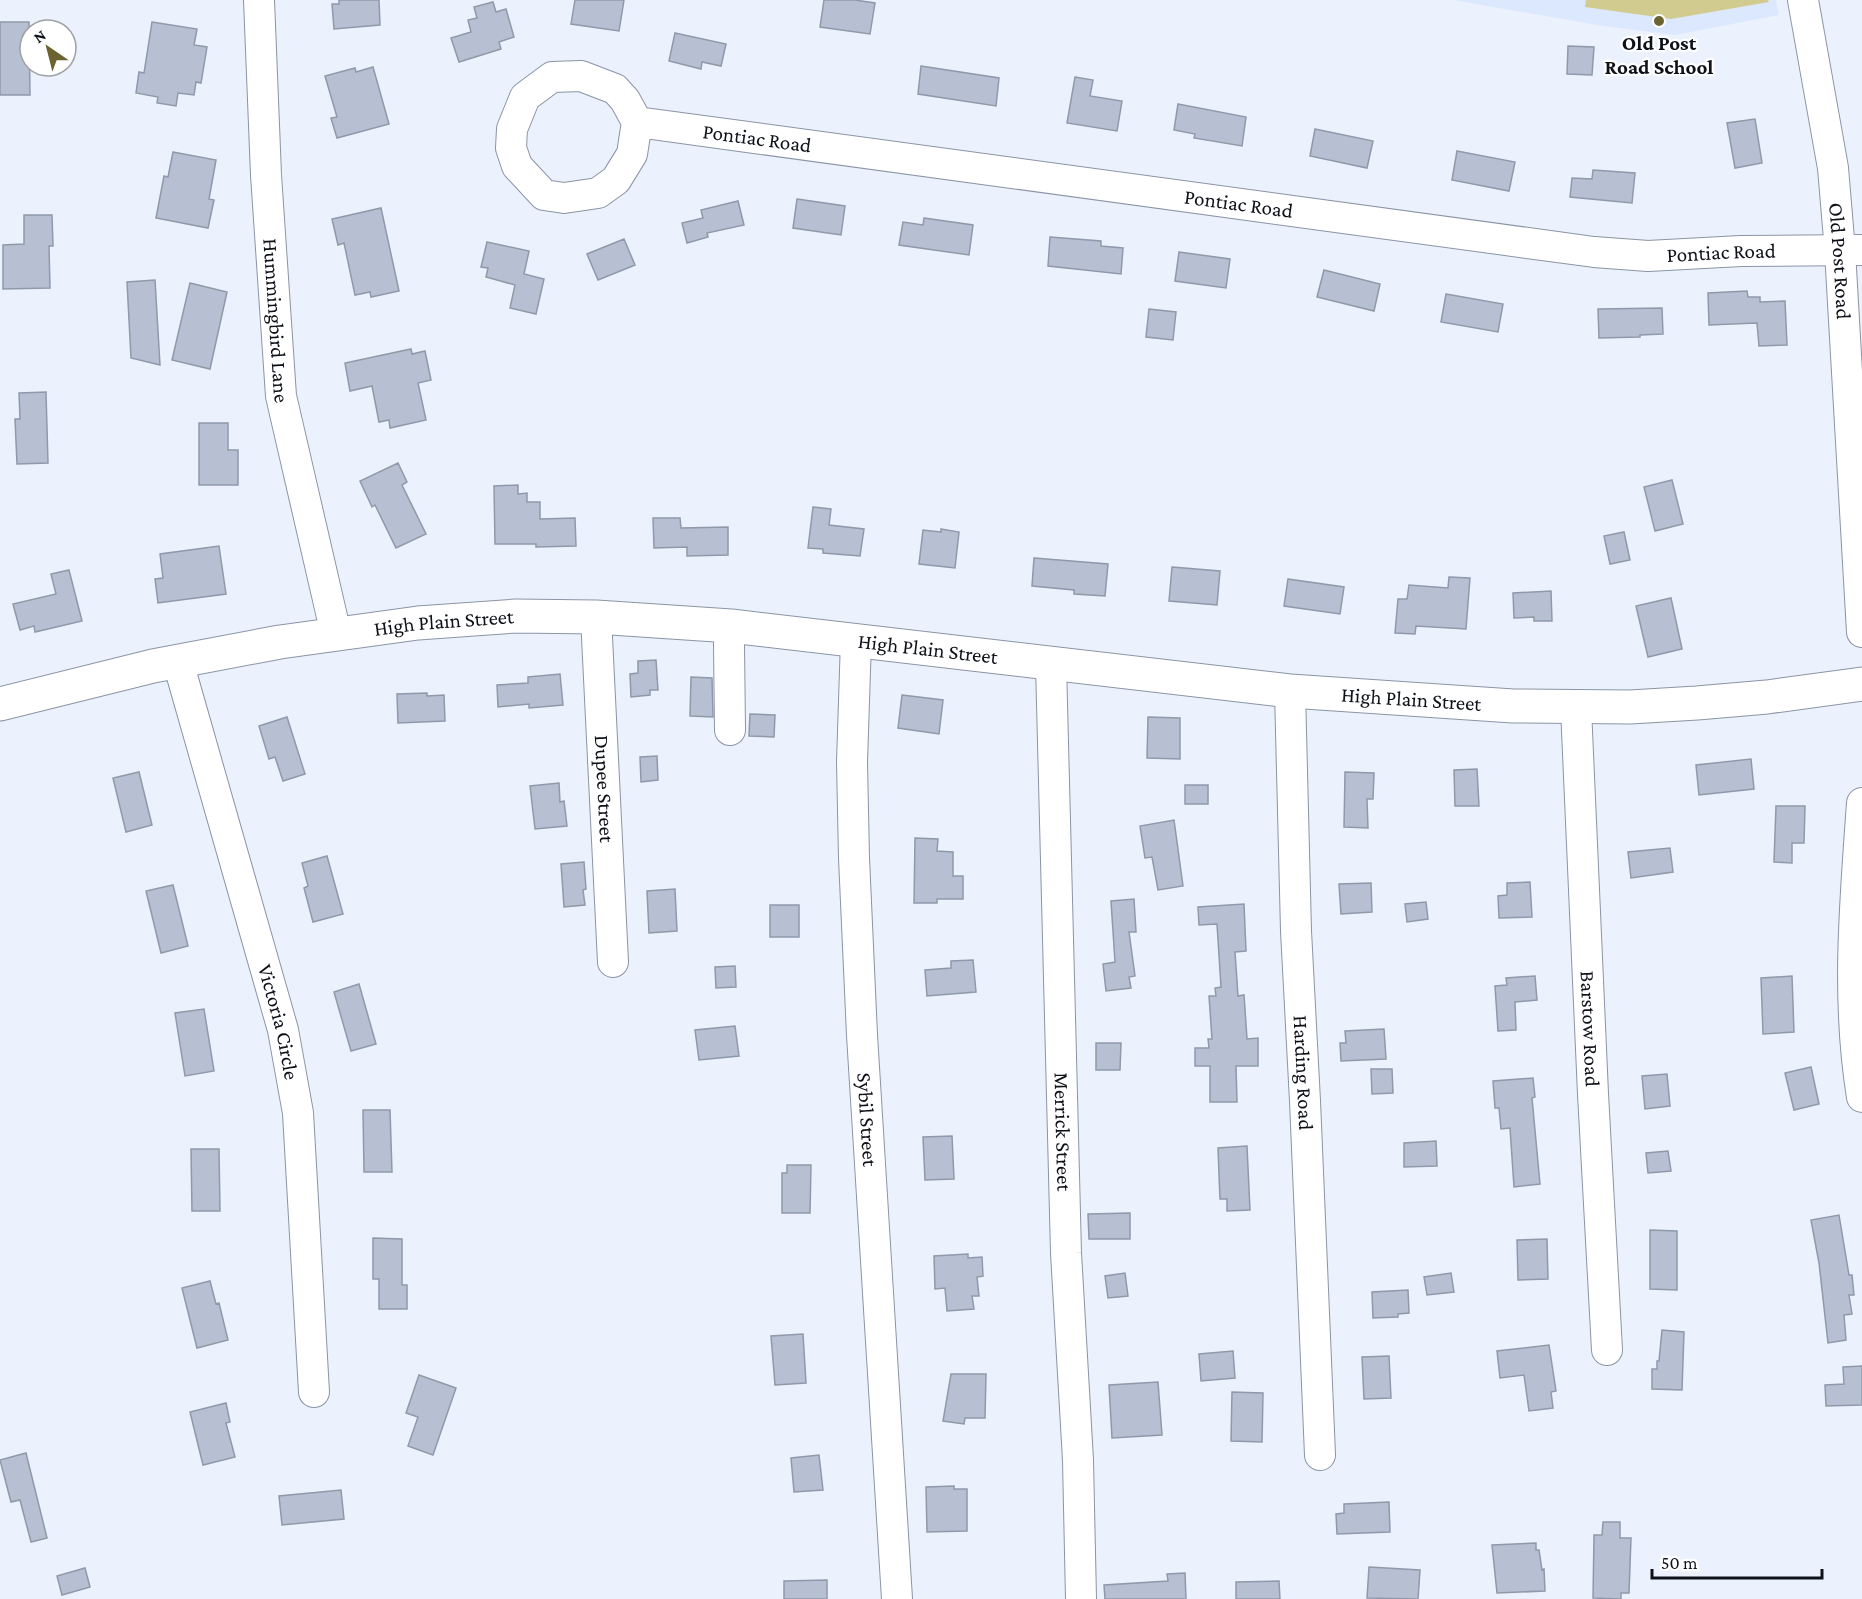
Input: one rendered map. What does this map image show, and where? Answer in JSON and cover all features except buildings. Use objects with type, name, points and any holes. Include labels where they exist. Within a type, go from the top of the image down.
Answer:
[{"type":"main road","name":"High Plain Street","points":[[0,704],[153,666],[280,642],[418,623],[516,616],[596,617],[731,626],[1290,691],[1513,706],[1630,707],[1767,697],[1862,684]]},
{"type":"street","name":"Hummingbird Lane","points":[[258,0],[266,175],[281,396],[336,634]]},
{"type":"street","name":"Old Post Road","points":[[1803,0],[1833,168],[1851,250],[1862,632]]},
{"type":"street","points":[[581,76],[615,89],[625,100],[638,122],[632,154],[616,180],[598,193],[564,198],[544,195],[517,166],[511,148],[512,129],[525,97],[552,77],[581,76]]},
{"type":"street","name":"Pontiac Road","points":[[638,122],[1594,252],[1648,256],[1740,251],[1851,250]]},
{"type":"street","name":"Dupee Street","points":[[596,617],[613,962]]},
{"type":"street","points":[[730,730],[729,644],[731,626]]},
{"type":"street","name":"Sybil Street","points":[[856,640],[852,762],[854,870],[897,1599]]},
{"type":"street","name":"Victoria Circle","points":[[178,662],[284,1030],[298,1113],[314,1392]]},
{"type":"street","name":"Merrick Street","points":[[1051,664],[1066,1253],[1078,1460],[1080,1599]]},
{"type":"street","name":"Harding Road","points":[[1290,691],[1296,931],[1320,1455]]},
{"type":"street","name":"Barstow Road","points":[[1576,708],[1607,1350]]},
{"type":"street","points":[[1861,1090],[1854,1042],[1853,972],[1854,917],[1862,803]]},
{"type":"shaded area","name":"Old Post Road School","points":[[1453,0],[1776,0],[1779,15],[1675,35],[1603,26]]},
{"type":"shaded area","points":[[1586,0],[1768,0],[1769,2],[1671,19],[1585,7]]},
{"type":"place","name":"Old Post Road School","points":[[1659,21]]}]
